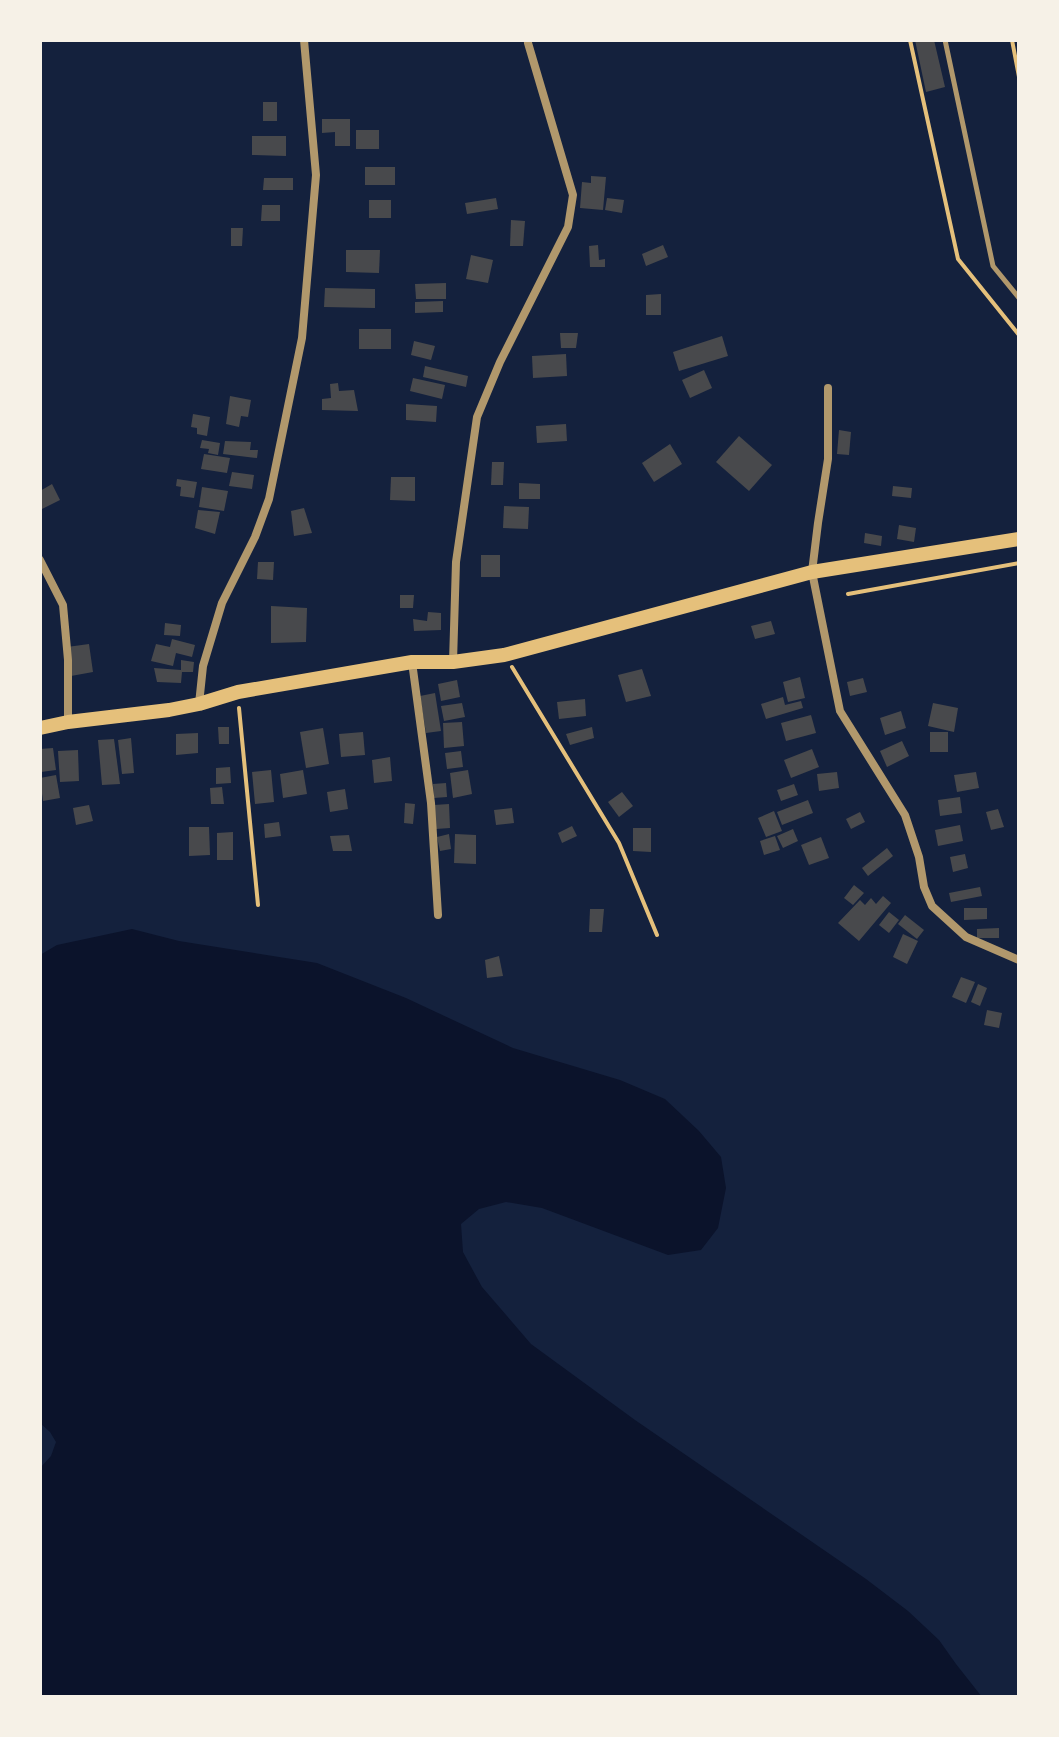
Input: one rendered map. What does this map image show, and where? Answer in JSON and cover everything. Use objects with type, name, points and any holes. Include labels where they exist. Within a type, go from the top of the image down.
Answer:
[{"type":"main road","points":[[40,728],[169,710],[238,692],[412,662],[453,662],[504,655],[812,572],[1019,539]]},
{"type":"street","points":[[199,704],[203,666],[222,603],[255,537],[269,499],[302,338],[316,175],[304,40]]},
{"type":"street","points":[[453,662],[456,562],[477,417],[500,362],[568,227],[573,195],[528,43]]},
{"type":"street","points":[[828,388],[828,459],[812,572],[840,711],[905,815],[932,906],[966,937],[1019,960]]},
{"type":"street","points":[[40,560],[63,605],[68,660],[68,722]]},
{"type":"street","points":[[412,662],[431,803],[438,915]]},
{"type":"lane","points":[[945,40],[993,266],[1019,298]]},
{"type":"path","points":[[910,40],[958,259],[1019,335]]},
{"type":"path","points":[[1012,40],[1019,77]]},
{"type":"path","points":[[848,594],[1019,563]]},
{"type":"path","points":[[504,655],[619,843],[657,935]]},
{"type":"path","points":[[238,692],[258,905]]},
{"type":"water","points":[[132,929],[179,941],[317,963],[406,998],[513,1048],[620,1080],[665,1099],[721,1157],[726,1188],[718,1228],[701,1250],[668,1255],[542,1208],[506,1202],[479,1209],[461,1224],[463,1252],[482,1287],[531,1344],[908,1611],[939,1640],[982,1697],[40,1697],[40,1468],[51,1456],[56,1442],[40,1423],[40,955],[57,945]]},
{"type":"building","points":[[915,40],[934,40],[945,87],[926,92]]},
{"type":"building","points":[[263,102],[277,102],[277,121],[263,121]]},
{"type":"building","points":[[322,119],[350,119],[350,146],[335,146],[335,132],[322,133]]},
{"type":"building","points":[[356,130],[379,130],[379,149],[356,149]]},
{"type":"building","points":[[252,136],[286,136],[286,156],[252,155]]},
{"type":"building","points":[[365,167],[395,167],[395,185],[365,185]]},
{"type":"building","points":[[591,176],[606,177],[603,210],[580,208],[582,182],[591,183]]},
{"type":"building","points":[[264,178],[293,178],[293,190],[263,190]]},
{"type":"building","points":[[496,198],[498,209],[467,214],[465,203]]},
{"type":"building","points":[[607,198],[624,200],[622,213],[605,210]]},
{"type":"building","points":[[369,200],[391,200],[391,218],[369,218]]},
{"type":"building","points":[[262,205],[280,205],[280,221],[261,221]]},
{"type":"building","points":[[511,220],[525,221],[523,246],[510,246]]},
{"type":"building","points":[[231,228],[243,228],[242,246],[231,246]]},
{"type":"building","points":[[598,245],[599,260],[605,259],[605,267],[590,267],[589,246]]},
{"type":"building","points":[[663,245],[668,257],[646,266],[642,254]]},
{"type":"building","points":[[346,250],[380,250],[379,273],[346,272]]},
{"type":"building","points":[[471,255],[493,260],[488,283],[466,279]]},
{"type":"building","points":[[446,283],[446,299],[416,299],[415,284]]},
{"type":"building","points":[[325,288],[375,289],[375,308],[324,307]]},
{"type":"building","points":[[661,294],[661,315],[646,315],[646,295]]},
{"type":"building","points":[[443,301],[443,312],[415,313],[415,302]]},
{"type":"building","points":[[359,329],[391,329],[391,349],[359,349]]},
{"type":"building","points":[[560,333],[578,333],[576,348],[561,348]]},
{"type":"building","points":[[722,336],[728,356],[679,371],[673,352]]},
{"type":"building","points":[[414,341],[435,346],[431,360],[411,355]]},
{"type":"building","points":[[566,354],[567,376],[533,378],[532,356]]},
{"type":"building","points":[[425,366],[468,376],[466,387],[423,377]]},
{"type":"building","points":[[704,370],[712,388],[690,398],[682,380]]},
{"type":"building","points":[[413,378],[445,385],[442,399],[410,391]]},
{"type":"building","points":[[338,383],[339,391],[354,390],[358,411],[322,410],[322,399],[331,398],[330,384]]},
{"type":"building","points":[[230,396],[251,400],[248,417],[241,416],[239,427],[226,424]]},
{"type":"building","points":[[406,404],[437,406],[436,422],[406,420]]},
{"type":"building","points":[[193,414],[210,417],[207,436],[197,434],[197,428],[191,427]]},
{"type":"building","points":[[566,424],[567,441],[537,443],[536,426]]},
{"type":"building","points":[[839,430],[851,432],[849,455],[837,454]]},
{"type":"building","points":[[739,436],[772,465],[749,491],[716,462]]},
{"type":"building","points":[[202,440],[220,443],[218,455],[200,448]]},
{"type":"building","points":[[225,441],[251,442],[250,450],[258,450],[257,458],[223,454]]},
{"type":"building","points":[[670,444],[682,464],[654,482],[642,463]]},
{"type":"building","points":[[204,454],[230,458],[227,473],[201,469]]},
{"type":"building","points":[[492,462],[504,462],[503,485],[491,485]]},
{"type":"building","points":[[232,472],[254,475],[252,489],[229,486]]},
{"type":"building","points":[[391,477],[415,477],[415,501],[390,500]]},
{"type":"building","points":[[177,479],[197,482],[194,498],[180,496],[181,487],[176,486]]},
{"type":"building","points":[[519,483],[540,484],[540,499],[519,499]]},
{"type":"building","points":[[52,484],[60,500],[40,510],[40,491]]},
{"type":"building","points":[[893,486],[912,488],[911,498],[892,496]]},
{"type":"building","points":[[202,487],[228,491],[224,511],[199,507]]},
{"type":"building","points":[[504,506],[529,507],[528,529],[503,528]]},
{"type":"building","points":[[304,508],[312,533],[294,536],[291,511]]},
{"type":"building","points":[[198,510],[220,512],[215,534],[195,528]]},
{"type":"building","points":[[899,525],[916,528],[914,542],[897,539]]},
{"type":"building","points":[[865,533],[882,536],[881,546],[864,543]]},
{"type":"building","points":[[481,555],[500,555],[500,577],[481,577]]},
{"type":"building","points":[[258,562],[274,562],[273,580],[257,579]]},
{"type":"building","points":[[400,595],[414,595],[413,608],[400,608]]},
{"type":"building","points":[[271,606],[307,608],[306,642],[271,643]]},
{"type":"building","points":[[428,612],[441,613],[441,630],[414,631],[413,619],[427,621]]},
{"type":"building","points":[[771,621],[775,634],[755,639],[751,626]]},
{"type":"building","points":[[165,623],[181,625],[180,636],[164,635]]},
{"type":"building","points":[[172,639],[195,645],[192,657],[176,653],[173,666],[151,661],[156,644],[170,647]]},
{"type":"building","points":[[89,644],[93,672],[71,676],[67,647]]},
{"type":"building","points":[[181,660],[194,662],[193,672],[182,672],[181,683],[157,682],[154,668],[181,670]]},
{"type":"building","points":[[642,669],[651,696],[626,702],[618,675]]},
{"type":"building","points":[[800,677],[805,698],[788,702],[783,682]]},
{"type":"building","points":[[863,678],[867,692],[850,696],[847,682]]},
{"type":"building","points":[[457,680],[460,697],[441,701],[438,684]]},
{"type":"building","points":[[435,693],[441,731],[426,733],[420,696]]},
{"type":"building","points":[[783,697],[785,705],[801,701],[803,708],[766,719],[761,704]]},
{"type":"building","points":[[585,699],[586,716],[559,719],[557,702]]},
{"type":"building","points":[[462,703],[465,717],[444,721],[441,706]]},
{"type":"building","points":[[933,703],[958,708],[954,732],[928,726]]},
{"type":"building","points":[[901,711],[906,728],[885,735],[880,718]]},
{"type":"building","points":[[811,715],[816,733],[786,741],[781,723]]},
{"type":"building","points":[[462,722],[464,746],[444,748],[443,723]]},
{"type":"building","points":[[218,727],[229,727],[229,744],[219,744]]},
{"type":"building","points":[[592,727],[594,738],[570,745],[566,734]]},
{"type":"building","points":[[323,728],[329,764],[306,768],[300,732]]},
{"type":"building","points":[[363,732],[365,755],[341,757],[339,734]]},
{"type":"building","points":[[930,732],[948,732],[948,752],[930,752]]},
{"type":"building","points":[[198,733],[198,753],[176,755],[176,734]]},
{"type":"building","points":[[131,738],[134,773],[122,774],[118,740]]},
{"type":"building","points":[[114,739],[120,784],[102,785],[98,740]]},
{"type":"building","points":[[902,741],[909,756],[887,767],[880,751]]},
{"type":"building","points":[[53,748],[56,770],[41,772],[40,749]]},
{"type":"building","points":[[812,749],[819,767],[791,778],[784,760]]},
{"type":"building","points":[[78,750],[79,781],[60,782],[58,751]]},
{"type":"building","points":[[461,751],[463,767],[447,769],[445,753]]},
{"type":"building","points":[[390,757],[392,781],[374,783],[372,760]]},
{"type":"building","points":[[230,767],[231,783],[216,784],[216,768]]},
{"type":"building","points":[[271,770],[274,802],[255,804],[252,772]]},
{"type":"building","points":[[303,770],[307,794],[283,798],[280,774]]},
{"type":"building","points":[[468,770],[472,794],[453,798],[450,773]]},
{"type":"building","points":[[837,772],[839,788],[819,791],[817,774]]},
{"type":"building","points":[[976,772],[979,788],[957,792],[954,775]]},
{"type":"building","points":[[56,775],[60,798],[43,801],[40,778]]},
{"type":"building","points":[[446,783],[447,797],[434,798],[433,784]]},
{"type":"building","points":[[794,784],[798,795],[781,801],[777,790]]},
{"type":"building","points":[[222,787],[224,804],[211,804],[210,788]]},
{"type":"building","points":[[345,789],[348,809],[330,812],[327,792]]},
{"type":"building","points":[[622,792],[633,806],[619,817],[608,802]]},
{"type":"building","points":[[960,797],[962,813],[940,816],[938,800]]},
{"type":"building","points":[[808,800],[813,813],[782,825],[777,812]]},
{"type":"building","points":[[405,803],[415,804],[413,824],[404,823]]},
{"type":"building","points":[[449,804],[450,828],[436,829],[434,805]]},
{"type":"building","points":[[89,805],[93,821],[76,825],[73,808]]},
{"type":"building","points":[[512,808],[514,823],[496,825],[494,810]]},
{"type":"building","points":[[998,809],[1004,827],[991,830],[986,812]]},
{"type":"building","points":[[774,811],[782,831],[766,837],[758,818]]},
{"type":"building","points":[[860,812],[865,822],[851,829],[846,819]]},
{"type":"building","points":[[279,822],[281,836],[265,838],[264,824]]},
{"type":"building","points":[[960,825],[963,841],[938,846],[935,830]]},
{"type":"building","points":[[572,826],[577,836],[562,843],[558,833]]},
{"type":"building","points":[[189,827],[209,827],[210,855],[189,856]]},
{"type":"building","points":[[633,828],[651,828],[651,852],[633,851]]},
{"type":"building","points":[[793,829],[798,841],[783,848],[777,836]]},
{"type":"building","points":[[233,832],[233,860],[217,860],[217,833]]},
{"type":"building","points":[[449,834],[451,849],[440,851],[437,837]]},
{"type":"building","points":[[455,834],[476,835],[476,864],[454,863]]},
{"type":"building","points":[[349,835],[352,851],[333,851],[330,836]]},
{"type":"building","points":[[775,836],[780,850],[764,855],[760,841]]},
{"type":"building","points":[[821,837],[829,858],[809,865],[801,845]]},
{"type":"building","points":[[887,848],[893,856],[868,876],[862,868]]},
{"type":"building","points":[[965,854],[968,868],[953,872],[950,857]]},
{"type":"building","points":[[854,885],[864,893],[853,905],[844,898]]},
{"type":"building","points":[[980,887],[982,896],[951,902],[949,893]]},
{"type":"building","points":[[883,896],[891,903],[859,941],[838,923],[860,900],[865,905],[871,898],[876,904]]},
{"type":"building","points":[[964,908],[987,908],[987,919],[964,920]]},
{"type":"building","points":[[590,909],[604,909],[602,932],[589,932]]},
{"type":"building","points":[[889,912],[899,920],[889,933],[879,925]]},
{"type":"building","points":[[905,915],[924,930],[917,939],[898,924]]},
{"type":"building","points":[[999,928],[999,938],[977,938],[977,929]]},
{"type":"building","points":[[903,934],[918,941],[907,964],[893,957]]},
{"type":"building","points":[[499,956],[503,976],[487,978],[485,960]]},
{"type":"building","points":[[961,977],[975,982],[966,1003],[952,997]]},
{"type":"building","points":[[978,984],[987,988],[980,1006],[971,1002]]},
{"type":"building","points":[[987,1010],[1002,1013],[999,1028],[984,1025]]}]
